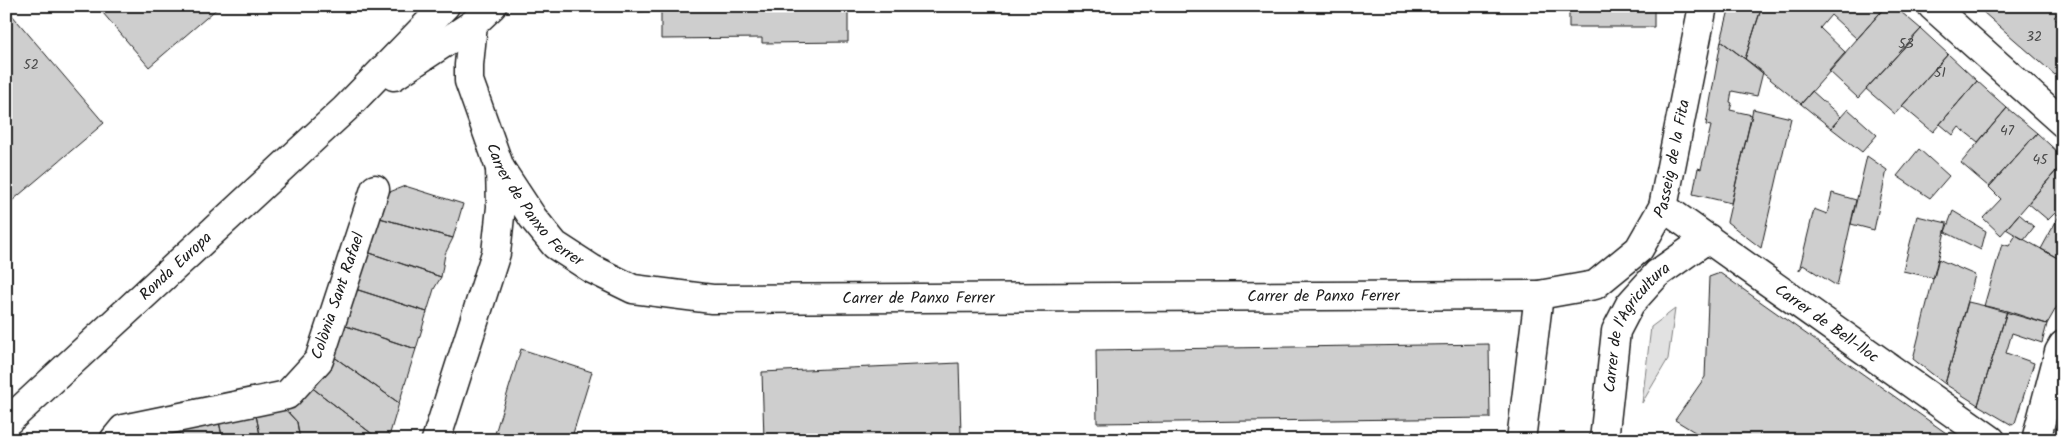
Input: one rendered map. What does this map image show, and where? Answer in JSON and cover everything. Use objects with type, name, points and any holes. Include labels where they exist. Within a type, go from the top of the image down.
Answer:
[{"type":"street","name":"Ronda Europa","points":[[6,422],[345,109],[445,6]]},
{"type":"street","name":"Passeig de la Fita","points":[[1539,294],[1595,284],[1639,248],[1663,207],[1703,6]]},
{"type":"street","points":[[1932,6],[2063,123]]},
{"type":"street","name":"Ronda Europa","points":[[345,109],[482,15]]},
{"type":"street","name":"Carrer de Panxo Ferrer","points":[[482,15],[469,65],[469,81],[500,168],[533,218],[555,245],[585,264],[633,289],[712,299],[1539,294]]},
{"type":"street","points":[[436,440],[496,253],[500,206],[500,168]]},
{"type":"street","name":"Colònia Sant Rafael","points":[[114,440],[123,429],[287,395],[319,360],[375,189]]},
{"type":"street","name":"Carrer de Bell-lloc","points":[[1663,207],[1991,440]]},
{"type":"street","name":"Carrer de l'Agricultura","points":[[1604,440],[1616,331],[1630,304],[1657,274],[1708,238]]},
{"type":"street","points":[[1595,284],[1609,302],[1616,331]]},
{"type":"street","points":[[1521,440],[1539,294]]},
{"type":"street","points":[[2036,440],[2061,350]]},
{"type":"shaded area","points":[[1675,309],[1668,359],[1642,403],[1651,327]]},
{"type":"building","points":[[97,6],[220,6],[149,67]]},
{"type":"building","points":[[631,6],[1007,6],[1007,9],[848,10],[848,42],[762,43],[762,38],[661,39],[661,11],[631,12]]},
{"type":"building","points":[[1569,6],[1654,6],[1654,27],[1569,27]]},
{"type":"building","points":[[1730,6],[1762,6],[1745,59],[1721,41]]},
{"type":"building","points":[[1762,6],[1886,6],[1857,39],[1831,15],[1820,28],[1846,53],[1801,104],[1745,59]]},
{"type":"building","points":[[1886,6],[1894,6],[1921,29],[1858,98],[1829,71]]},
{"type":"building","points":[[1988,6],[2056,6],[2060,11],[2054,17],[2063,25],[2063,82],[1983,12]]},
{"type":"building","points":[[6,8],[104,123],[6,206]]},
{"type":"building","points":[[1921,29],[1948,54],[1895,114],[1866,89]]},
{"type":"building","points":[[1721,41],[1763,72],[1757,96],[1732,91],[1730,110],[1752,115],[1731,203],[1693,194],[1698,168],[1701,169],[1711,126],[1706,125]]},
{"type":"building","points":[[1948,54],[1977,81],[1933,132],[1902,106]]},
{"type":"building","points":[[1977,81],[2007,108],[1978,142],[1959,127],[1953,135],[1940,124]]},
{"type":"building","points":[[1812,91],[1841,117],[1831,128],[1801,104]]},
{"type":"building","points":[[2007,108],[2037,133],[1989,187],[1961,163]]},
{"type":"building","points":[[1753,109],[1791,118],[1761,248],[1727,222]]},
{"type":"building","points":[[1848,109],[1877,135],[1862,152],[1831,128]]},
{"type":"building","points":[[2037,133],[2063,157],[2063,163],[2001,235],[1983,218],[2001,199],[1989,187]]},
{"type":"building","points":[[1919,149],[1949,176],[1930,198],[1897,176]]},
{"type":"building","points":[[1867,156],[1887,170],[1874,230],[1851,224]]},
{"type":"building","points":[[2063,163],[2063,218],[2055,213],[2048,220],[2028,203]]},
{"type":"building","points":[[405,186],[463,204],[453,238],[376,217],[382,195]]},
{"type":"building","points":[[1832,193],[1856,200],[1837,286],[1803,265],[1799,271],[1814,209],[1827,214]]},
{"type":"building","points":[[1953,211],[1986,231],[1981,250],[1945,232]]},
{"type":"building","points":[[2019,214],[2034,227],[2024,240],[2006,229]]},
{"type":"building","points":[[1917,216],[1947,223],[1934,278],[1903,271]]},
{"type":"building","points":[[2059,216],[2063,218],[2063,261],[2041,249]]},
{"type":"building","points":[[376,217],[453,238],[445,254],[441,277],[364,251]]},
{"type":"building","points":[[2016,235],[2063,261],[2063,296],[2047,324],[1984,306],[2002,244],[2009,246]]},
{"type":"building","points":[[364,251],[441,277],[434,289],[427,312],[352,288]]},
{"type":"building","points":[[1938,259],[1975,275],[1945,384],[1913,359]]},
{"type":"building","points":[[1720,273],[1956,440],[1708,440],[1675,420],[1705,377],[1709,277]]},
{"type":"building","points":[[352,288],[427,312],[416,349],[340,324]]},
{"type":"building","points":[[1968,302],[2007,311],[1978,405],[1945,384]]},
{"type":"building","points":[[2007,311],[2047,324],[2042,343],[2012,333],[2006,353],[2034,363],[2015,423],[2012,425],[1978,405]]},
{"type":"building","points":[[340,324],[416,349],[399,403],[330,354]]},
{"type":"building","points":[[1489,344],[1490,418],[1097,423],[1096,350]]},
{"type":"building","points":[[521,349],[592,372],[571,440],[493,440]]},
{"type":"building","points":[[330,354],[399,403],[388,440],[380,440],[306,383]]},
{"type":"building","points":[[959,363],[961,434],[824,440],[764,440],[762,372]]},
{"type":"building","points":[[306,383],[380,440],[300,440],[297,422],[285,409]]},
{"type":"building","points":[[285,409],[297,422],[300,440],[261,440],[256,415]]},
{"type":"building","points":[[256,415],[261,440],[223,440],[219,422]]},
{"type":"building","points":[[219,422],[223,440],[183,440],[181,429]]},
{"type":"building","points":[[181,429],[183,440],[143,440],[143,437]]}]
